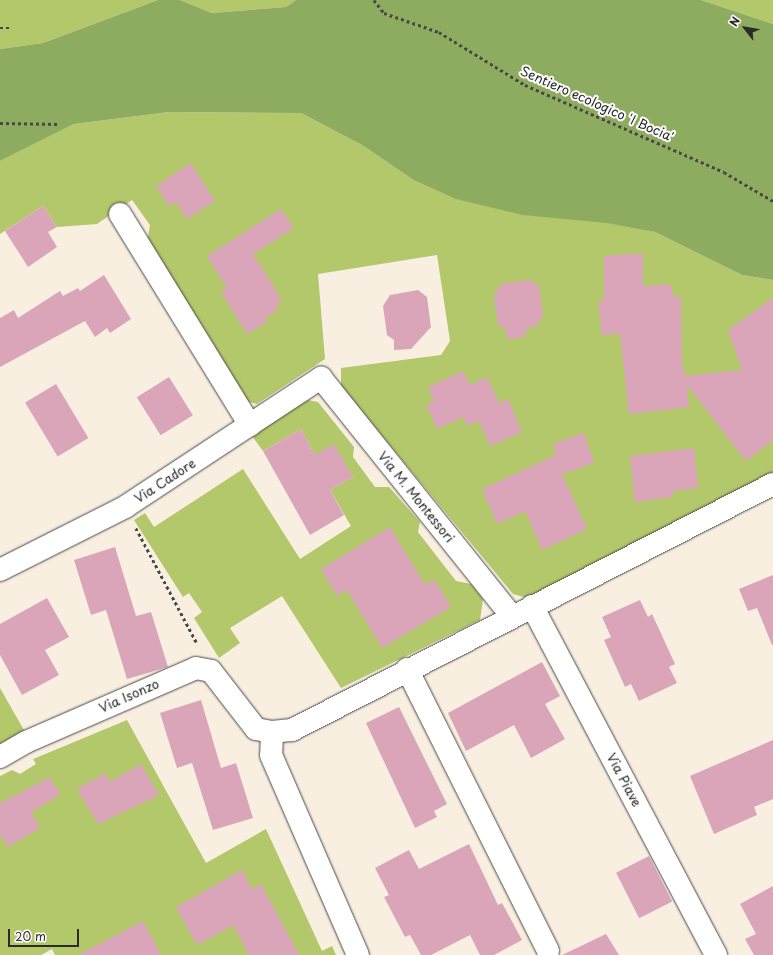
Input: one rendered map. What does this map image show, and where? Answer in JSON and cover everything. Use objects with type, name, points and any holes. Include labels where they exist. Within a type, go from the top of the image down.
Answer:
[{"type":"street","points":[[120,214],[250,425]]},
{"type":"street","name":"Via Cadore","points":[[0,570],[125,507],[321,378]]},
{"type":"street","name":"Via M. Montessori","points":[[321,378],[511,615]]},
{"type":"street","points":[[211,670],[242,714],[256,729],[272,732],[292,730],[511,615],[532,606],[773,484]]},
{"type":"street","name":"Via Piave","points":[[532,606],[716,955]]},
{"type":"street","name":"Via Isonzo","points":[[0,757],[26,742],[181,673],[196,668],[211,670]]},
{"type":"street","points":[[407,669],[548,951]]},
{"type":"street","points":[[272,732],[272,755],[358,955]]},
{"type":"path","name":"Sentiero ecologico 'I Bocia'","points":[[374,0],[384,13],[439,32],[525,85],[724,172],[773,202]]},
{"type":"path","points":[[0,28],[12,28]]},
{"type":"path","points":[[0,123],[58,124]]},
{"type":"path","points":[[125,507],[211,670]]},
{"type":"green space","points":[[0,0],[158,0],[43,43],[0,49]]},
{"type":"green space","points":[[158,0],[180,0],[212,13],[286,7],[296,0],[701,0],[773,24],[773,280],[742,275],[655,232],[607,223],[523,215],[456,199],[412,179],[362,145],[301,113],[169,112],[74,124],[0,161],[0,49],[43,43]]},
{"type":"green space","points":[[180,0],[296,0],[286,7],[212,13]]},
{"type":"green space","points":[[701,0],[773,0],[773,24]]},
{"type":"green space","points":[[169,112],[301,113],[362,145],[412,179],[655,232],[742,275],[773,280],[773,476],[531,599],[513,594],[341,386],[341,368],[441,355],[450,341],[437,255],[318,274],[325,359],[257,404],[242,400],[147,242],[150,225],[132,200],[97,224],[57,227],[43,206],[0,234],[0,161],[74,124]]},
{"type":"green space","points":[[307,400],[318,402],[354,447],[353,457],[375,487],[389,487],[420,522],[418,532],[456,581],[471,584],[483,599],[480,620],[341,688],[282,596],[230,628],[240,643],[219,658],[194,618],[202,612],[189,593],[183,597],[134,520],[145,513],[154,527],[243,469],[300,559],[351,526],[330,490],[353,477],[315,455],[301,429],[263,451],[252,436]]},
{"type":"green space","points":[[0,688],[25,732],[0,746]]},
{"type":"green space","points":[[127,720],[206,863],[266,829],[322,951],[332,946],[336,955],[55,955],[52,949],[41,955],[0,955],[0,776],[12,770],[20,774],[36,764],[33,759]]},
{"type":"building","points":[[191,163],[215,201],[187,219],[176,202],[169,206],[156,186]]},
{"type":"building","points":[[43,206],[57,227],[48,232],[57,247],[28,267],[5,231]]},
{"type":"building","points":[[281,209],[294,228],[253,254],[282,300],[276,304],[279,309],[265,318],[267,322],[247,334],[221,292],[227,288],[207,256]]},
{"type":"building","points":[[643,253],[643,286],[670,284],[674,297],[681,297],[682,366],[686,376],[742,370],[728,330],[773,298],[773,440],[746,461],[687,385],[689,407],[629,414],[620,333],[602,336],[598,302],[604,300],[604,256]]},
{"type":"building","points":[[104,275],[131,319],[110,333],[107,328],[95,337],[85,321],[0,367],[0,318],[14,310],[18,318],[60,291],[63,296],[78,288],[80,291]]},
{"type":"building","points":[[530,280],[539,286],[543,316],[535,327],[528,328],[523,338],[506,339],[506,329],[498,325],[494,295],[501,284]]},
{"type":"building","points":[[418,290],[427,297],[431,327],[411,349],[394,350],[394,340],[387,335],[383,306],[390,295]]},
{"type":"building","points":[[463,371],[470,385],[487,377],[499,403],[508,399],[522,432],[490,446],[479,421],[468,426],[463,417],[437,429],[426,405],[434,401],[428,387]]},
{"type":"building","points":[[169,377],[193,415],[161,435],[137,397]]},
{"type":"building","points":[[56,384],[88,438],[58,457],[25,403]]},
{"type":"building","points":[[301,429],[315,455],[334,444],[353,477],[330,490],[344,515],[310,535],[263,451]]},
{"type":"building","points":[[584,433],[594,463],[562,474],[587,529],[542,550],[525,511],[497,524],[482,489],[556,455],[553,444]]},
{"type":"building","points":[[694,448],[698,488],[673,491],[673,497],[635,502],[630,456]]},
{"type":"building","points":[[390,527],[425,585],[434,579],[451,607],[382,648],[347,590],[337,596],[321,569]]},
{"type":"building","points":[[115,547],[136,616],[151,612],[168,667],[127,679],[106,610],[91,615],[74,560]]},
{"type":"building","points":[[773,575],[772,645],[757,608],[748,611],[739,589]]},
{"type":"building","points":[[47,598],[69,637],[45,650],[59,675],[22,695],[0,655],[0,624]]},
{"type":"building","points":[[640,600],[648,617],[652,614],[675,664],[669,667],[677,683],[639,701],[631,684],[625,687],[604,640],[611,637],[602,617]]},
{"type":"building","points":[[542,662],[560,696],[545,704],[565,739],[531,758],[514,725],[466,751],[448,713]]},
{"type":"building","points":[[201,700],[221,768],[236,763],[253,818],[213,830],[192,763],[177,768],[160,713]]},
{"type":"building","points":[[399,707],[447,804],[434,811],[437,817],[415,828],[366,723]]},
{"type":"building","points":[[773,740],[773,799],[754,807],[757,815],[714,834],[690,776]]},
{"type":"building","points":[[141,764],[159,795],[98,824],[77,789],[105,773],[110,782]]},
{"type":"building","points":[[50,777],[60,795],[31,812],[40,828],[8,847],[0,834],[0,803]]},
{"type":"building","points":[[469,844],[498,905],[502,903],[522,940],[494,955],[480,955],[470,935],[431,955],[421,955],[410,935],[405,937],[384,897],[389,895],[375,868],[409,850],[419,869]]},
{"type":"building","points":[[649,856],[672,901],[639,918],[616,873]]},
{"type":"building","points":[[242,870],[252,889],[261,884],[299,955],[249,955],[233,925],[197,945],[176,907]]},
{"type":"building","points":[[773,886],[773,955],[754,955],[745,939],[756,934],[740,904]]},
{"type":"building","points":[[143,921],[161,955],[78,955]]},
{"type":"building","points":[[606,934],[619,955],[562,955]]}]
